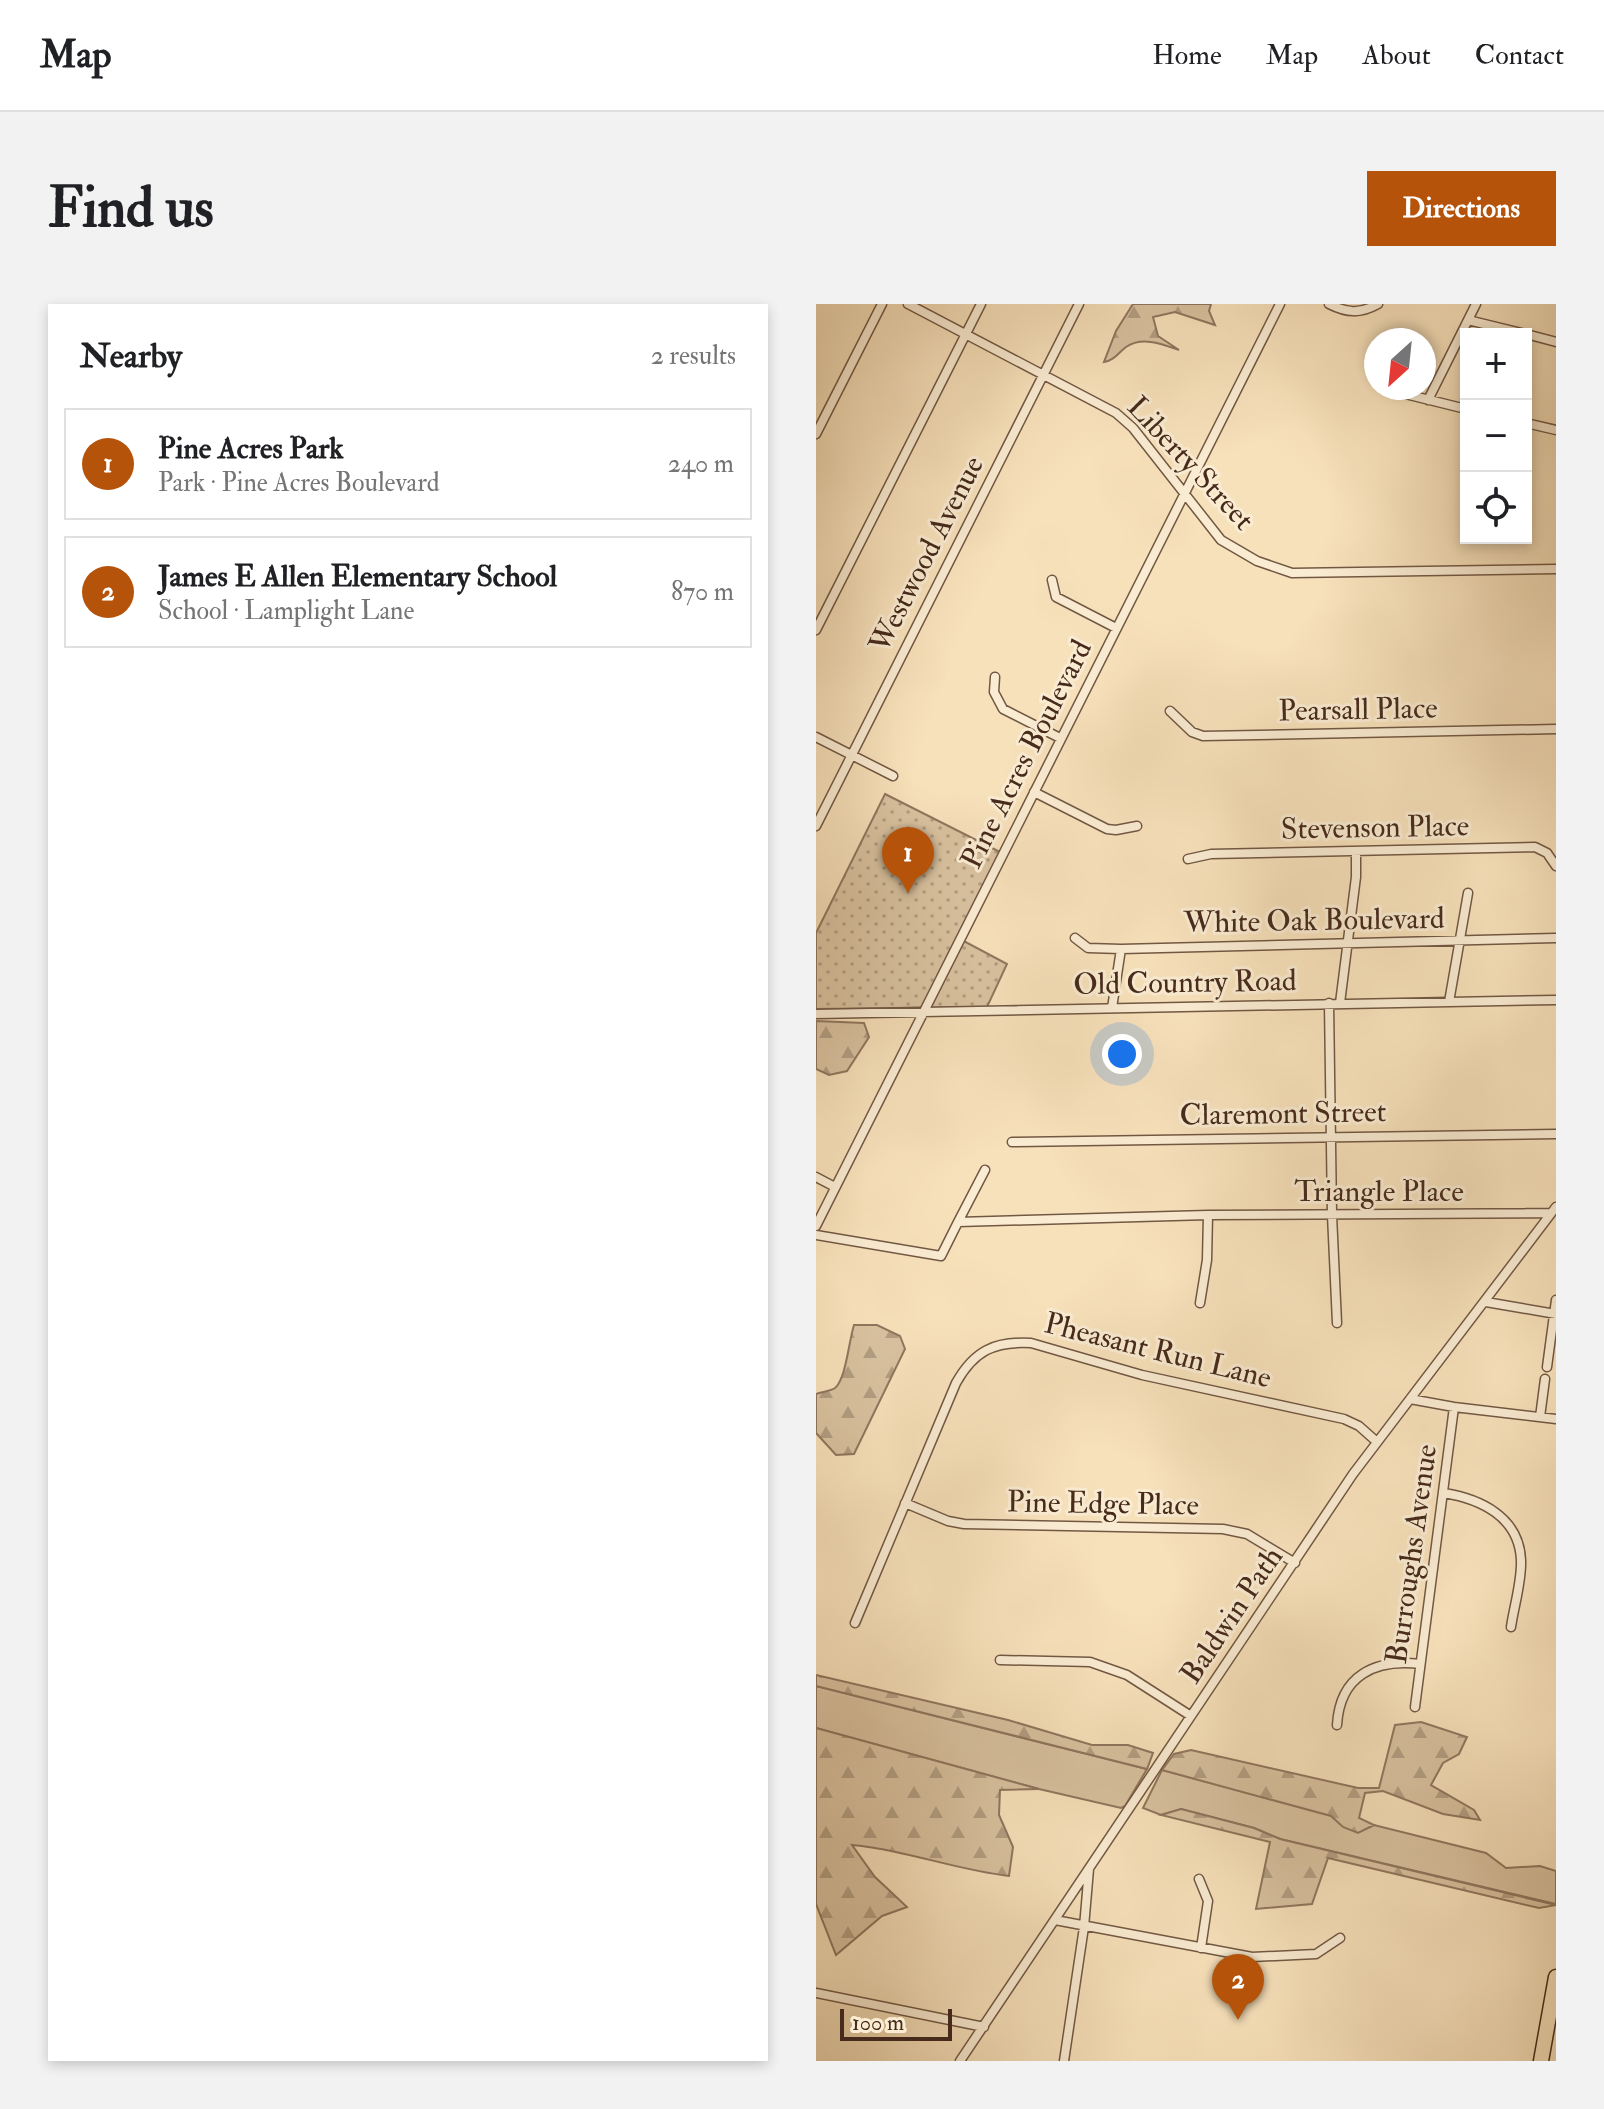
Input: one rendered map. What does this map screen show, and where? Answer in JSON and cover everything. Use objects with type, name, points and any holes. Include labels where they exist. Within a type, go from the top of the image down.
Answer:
[{"type":"main road","points":[[1541,2061],[1556,1977]]},
{"type":"street","points":[[816,434],[882,304]]},
{"type":"street","name":"Liberty Street","points":[[908,304],[1116,413],[1133,428],[1221,540],[1257,561],[1292,573],[1556,569]]},
{"type":"street","points":[[816,630],[981,304]]},
{"type":"street","name":"Westwood Avenue","points":[[816,826],[1079,304]]},
{"type":"street","name":"Pine Acres Boulevard","points":[[816,1226],[1280,304]]},
{"type":"street","points":[[1329,304],[1343,311],[1363,312],[1378,304]]},
{"type":"street","points":[[1436,384],[1476,304]]},
{"type":"street","points":[[1468,320],[1501,328]]},
{"type":"street","points":[[1532,336],[1556,342]]},
{"type":"street","points":[[1428,400],[1460,408]]},
{"type":"street","points":[[1532,424],[1556,430]]},
{"type":"street","points":[[1052,580],[1056,597],[1116,628]]},
{"type":"street","points":[[995,677],[994,692],[1003,709],[1060,738]]},
{"type":"street","name":"Pearsall Place","points":[[1170,711],[1192,732],[1203,736],[1556,729]]},
{"type":"street","points":[[816,737],[893,776]]},
{"type":"street","points":[[1034,792],[1107,829],[1137,826]]},
{"type":"street","name":"Stevenson Place","points":[[1188,859],[1211,854],[1535,847],[1547,853],[1556,866]]},
{"type":"street","points":[[1340,1003],[1356,877],[1356,851]]},
{"type":"street","points":[[1449,1002],[1468,893]]},
{"type":"street","name":"White Oak Boulevard","points":[[1075,938],[1088,948],[1121,949],[1556,938]]},
{"type":"street","points":[[1112,1008],[1121,949]]},
{"type":"street","name":"Old Country Road","points":[[816,1014],[1556,1000]]},
{"type":"street","points":[[1329,1003],[1337,1323]]},
{"type":"street","name":"Claremont Street","points":[[1012,1142],[1556,1134]]},
{"type":"street","points":[[816,1235],[941,1256],[985,1170]]},
{"type":"street","points":[[816,1177],[835,1187]]},
{"type":"street","name":"Triangle Place","points":[[958,1222],[1553,1210]]},
{"type":"street","name":"Baldwin Path","points":[[960,2061],[1377,1442],[1553,1210]]},
{"type":"street","points":[[1200,1303],[1207,1260],[1208,1215]]},
{"type":"street","points":[[1547,1367],[1556,1300]]},
{"type":"street","points":[[1486,1302],[1555,1314]]},
{"type":"street","name":"Pheasant Run Lane","points":[[855,1623],[965,1366],[976,1355],[1012,1342],[1031,1343],[1142,1375],[1333,1416],[1359,1426],[1377,1442]]},
{"type":"street","points":[[1540,1417],[1545,1379]]},
{"type":"street","points":[[1410,1399],[1556,1419]]},
{"type":"street","name":"Burroughs Avenue","points":[[1415,1707],[1454,1407]]},
{"type":"street","points":[[1444,1493],[1489,1506],[1502,1516],[1511,1531],[1521,1560],[1511,1627]]},
{"type":"street","name":"Pine Edge Place","points":[[905,1503],[948,1521],[964,1524],[1223,1529],[1247,1534],[1295,1563]]},
{"type":"street","points":[[1000,1660],[1090,1662],[1127,1675],[1191,1716]]},
{"type":"street","points":[[1337,1725],[1338,1706],[1355,1679],[1386,1665],[1402,1662],[1420,1664]]},
{"type":"street","points":[[1064,2061],[1084,1927],[1089,1868]]},
{"type":"street","points":[[1199,1879],[1208,1901],[1201,1948]]},
{"type":"street","points":[[1055,1920],[1252,1957],[1316,1954],[1340,1938]]},
{"type":"street","points":[[816,1993],[984,2027]]},
{"type":"green space","points":[[1133,304],[1211,304],[1209,311],[1215,325],[1175,312],[1153,317],[1158,336],[1179,350],[1152,342],[1139,342],[1104,362],[1116,331]]},
{"type":"green space","points":[[885,794],[1002,853],[958,938],[1007,964],[987,1007],[816,1009],[816,933]]},
{"type":"green space","points":[[816,1021],[864,1023],[869,1037],[847,1071],[829,1075],[816,1069]]},
{"type":"green space","points":[[854,1325],[877,1325],[900,1336],[905,1349],[854,1454],[836,1455],[816,1433],[816,1394],[833,1389],[839,1383]]},
{"type":"green space","points":[[816,1675],[1008,1720],[1092,1745],[1128,1745],[1153,1753],[1147,1769],[816,1686]]},
{"type":"green space","points":[[816,1686],[1147,1769],[1121,1808],[1039,1789],[816,1728]]},
{"type":"green space","points":[[1421,1722],[1467,1737],[1459,1754],[1443,1763],[1431,1785],[1474,1810],[1480,1820],[1443,1814],[1383,1791],[1365,1793],[1359,1818],[1374,1825],[1358,1833],[1343,1827],[1331,1816],[1162,1770],[1174,1754],[1191,1750],[1358,1788],[1379,1788],[1395,1725]]},
{"type":"green space","points":[[816,1728],[1039,1789],[1000,1790],[999,1815],[1013,1847],[1009,1876],[852,1845],[875,1877],[907,1907],[882,1916],[836,1955],[816,1904]]},
{"type":"green space","points":[[1162,1770],[1333,1816],[1358,1832],[1374,1825],[1486,1853],[1506,1868],[1540,1866],[1556,1871],[1556,1904],[1280,1839],[1254,1828],[1181,1809],[1161,1815],[1143,1808]]},
{"type":"green space","points":[[1181,1809],[1254,1828],[1280,1839],[1556,1905],[1539,1908],[1328,1858],[1312,1904],[1256,1909],[1270,1842],[1161,1815]]},
{"type":"place","name":"Pine Acres Park","points":[[908,893]]},
{"type":"place","name":"James E Allen Elementary School","points":[[1238,2020]]}]
